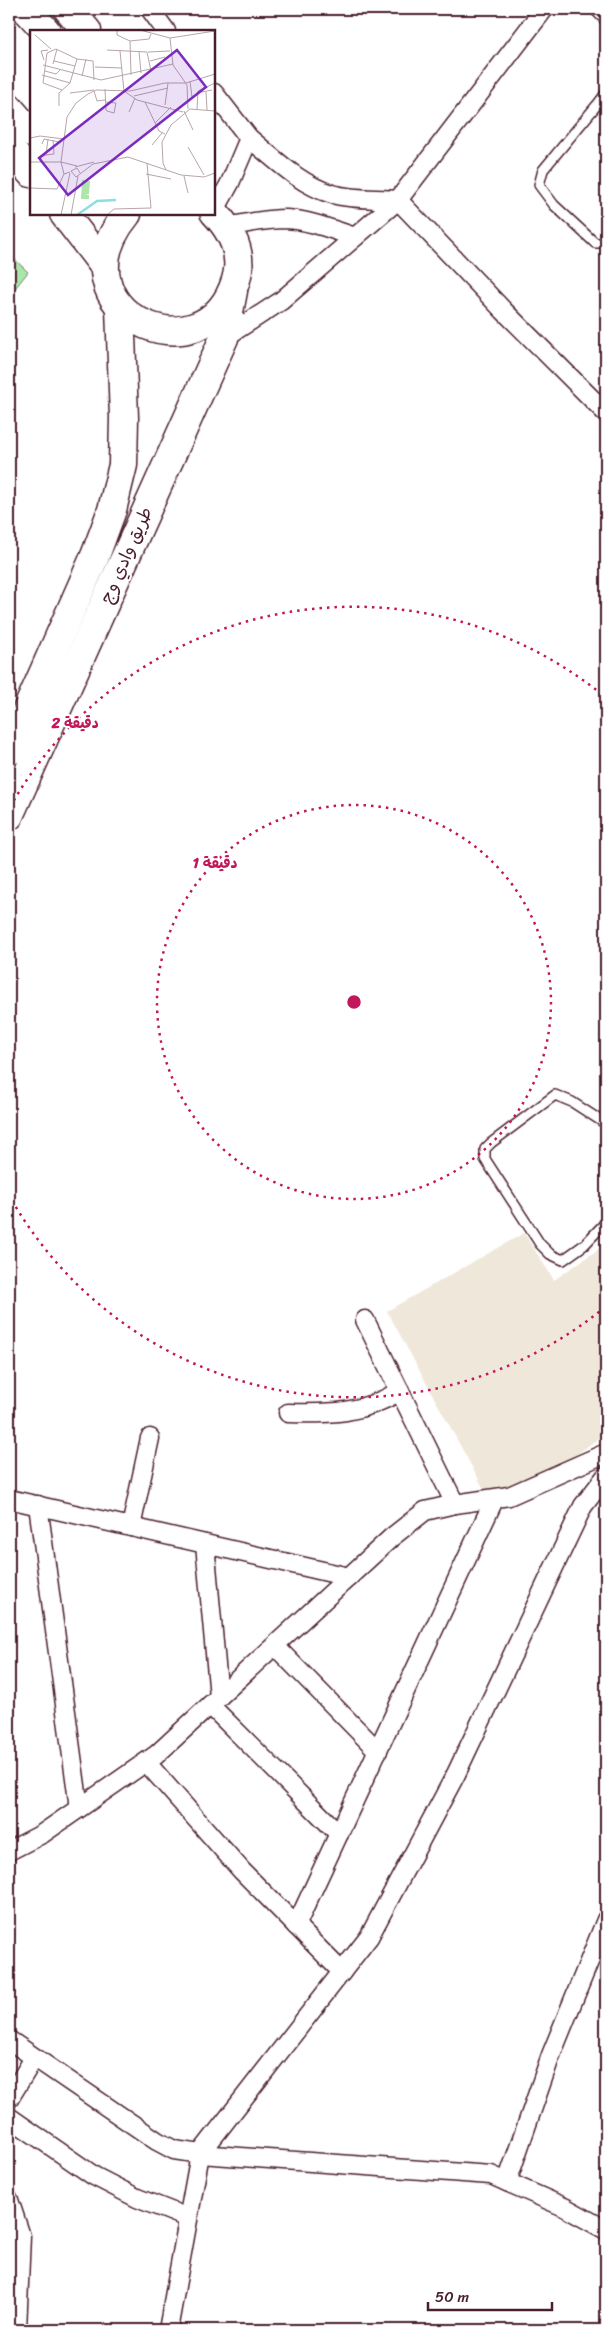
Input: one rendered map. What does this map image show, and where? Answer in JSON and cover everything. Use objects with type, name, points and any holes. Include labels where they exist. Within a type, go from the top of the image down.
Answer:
[{"type":"main road","points":[[26,9],[45,30]]},
{"type":"main road","points":[[68,9],[87,30]]},
{"type":"main road","points":[[9,108],[30,132]]},
{"type":"main road","points":[[9,148],[30,171]]},
{"type":"main road","points":[[65,215],[105,258]]},
{"type":"main road","points":[[86,215],[105,258],[108,288],[120,308],[134,321],[152,329],[171,332],[190,328],[208,321],[222,308],[232,291]]},
{"type":"main road","points":[[105,258],[113,230],[126,215]]},
{"type":"main road","name":"طريق وادي وج","points":[[9,816],[224,338],[232,291],[238,275],[238,258],[235,242],[218,217]]},
{"type":"main road","name":"طريق وادي وج","points":[[9,750],[95,556],[112,510],[122,465],[124,418],[120,308]]},
{"type":"street","points":[[150,9],[165,30]]},
{"type":"street","points":[[224,338],[281,301],[398,200],[544,9]]},
{"type":"street","points":[[215,94],[248,138],[296,177],[316,188],[334,194],[398,200],[504,311],[606,413]]},
{"type":"street","points":[[248,138],[218,217],[259,221],[287,219],[313,224],[355,237]]},
{"type":"street","points":[[365,1320],[455,1504]]},
{"type":"street","points":[[288,1413],[333,1414],[365,1407],[382,1401],[400,1391]]},
{"type":"street","points":[[131,1527],[150,1438]]},
{"type":"street","points":[[9,1851],[42,1834],[146,1762],[392,1537],[426,1511],[455,1504],[494,1500],[509,1496],[606,1453]]},
{"type":"street","points":[[168,2330],[200,2154],[369,1937],[447,1791],[583,1506],[606,1476]]},
{"type":"street","points":[[9,1499],[349,1577]]},
{"type":"street","points":[[296,1926],[494,1500]]},
{"type":"street","points":[[38,1505],[79,1808]]},
{"type":"street","points":[[205,1544],[214,1701],[339,1834]]},
{"type":"street","points":[[275,1646],[378,1751]]},
{"type":"street","points":[[146,1762],[242,1871],[342,1972]]},
{"type":"street","points":[[507,2182],[550,2056],[606,1920]]},
{"type":"street","points":[[9,2040],[157,2141],[174,2150],[200,2154],[492,2175],[564,2207],[606,2230]]},
{"type":"street","points":[[9,2099],[34,2058]]},
{"type":"street","points":[[9,2117],[100,2180],[137,2198],[188,2218]]},
{"type":"street","points":[[9,2200],[21,2236],[17,2330]]},
{"type":"lane","points":[[594,9],[606,21]]},
{"type":"lane","points":[[604,100],[543,170],[539,185],[554,205],[596,243],[606,243]]},
{"type":"lane","points":[[606,1124],[572,1102],[555,1095],[491,1143],[486,1149],[484,1159],[540,1244],[550,1254],[563,1260],[584,1245],[606,1222]]},
{"type":"shaded area","points":[[524,1233],[554,1280],[606,1244],[606,1433],[570,1459],[503,1490],[485,1491],[387,1311]]},
{"type":"green space","points":[[9,254],[28,272],[9,296]]}]
